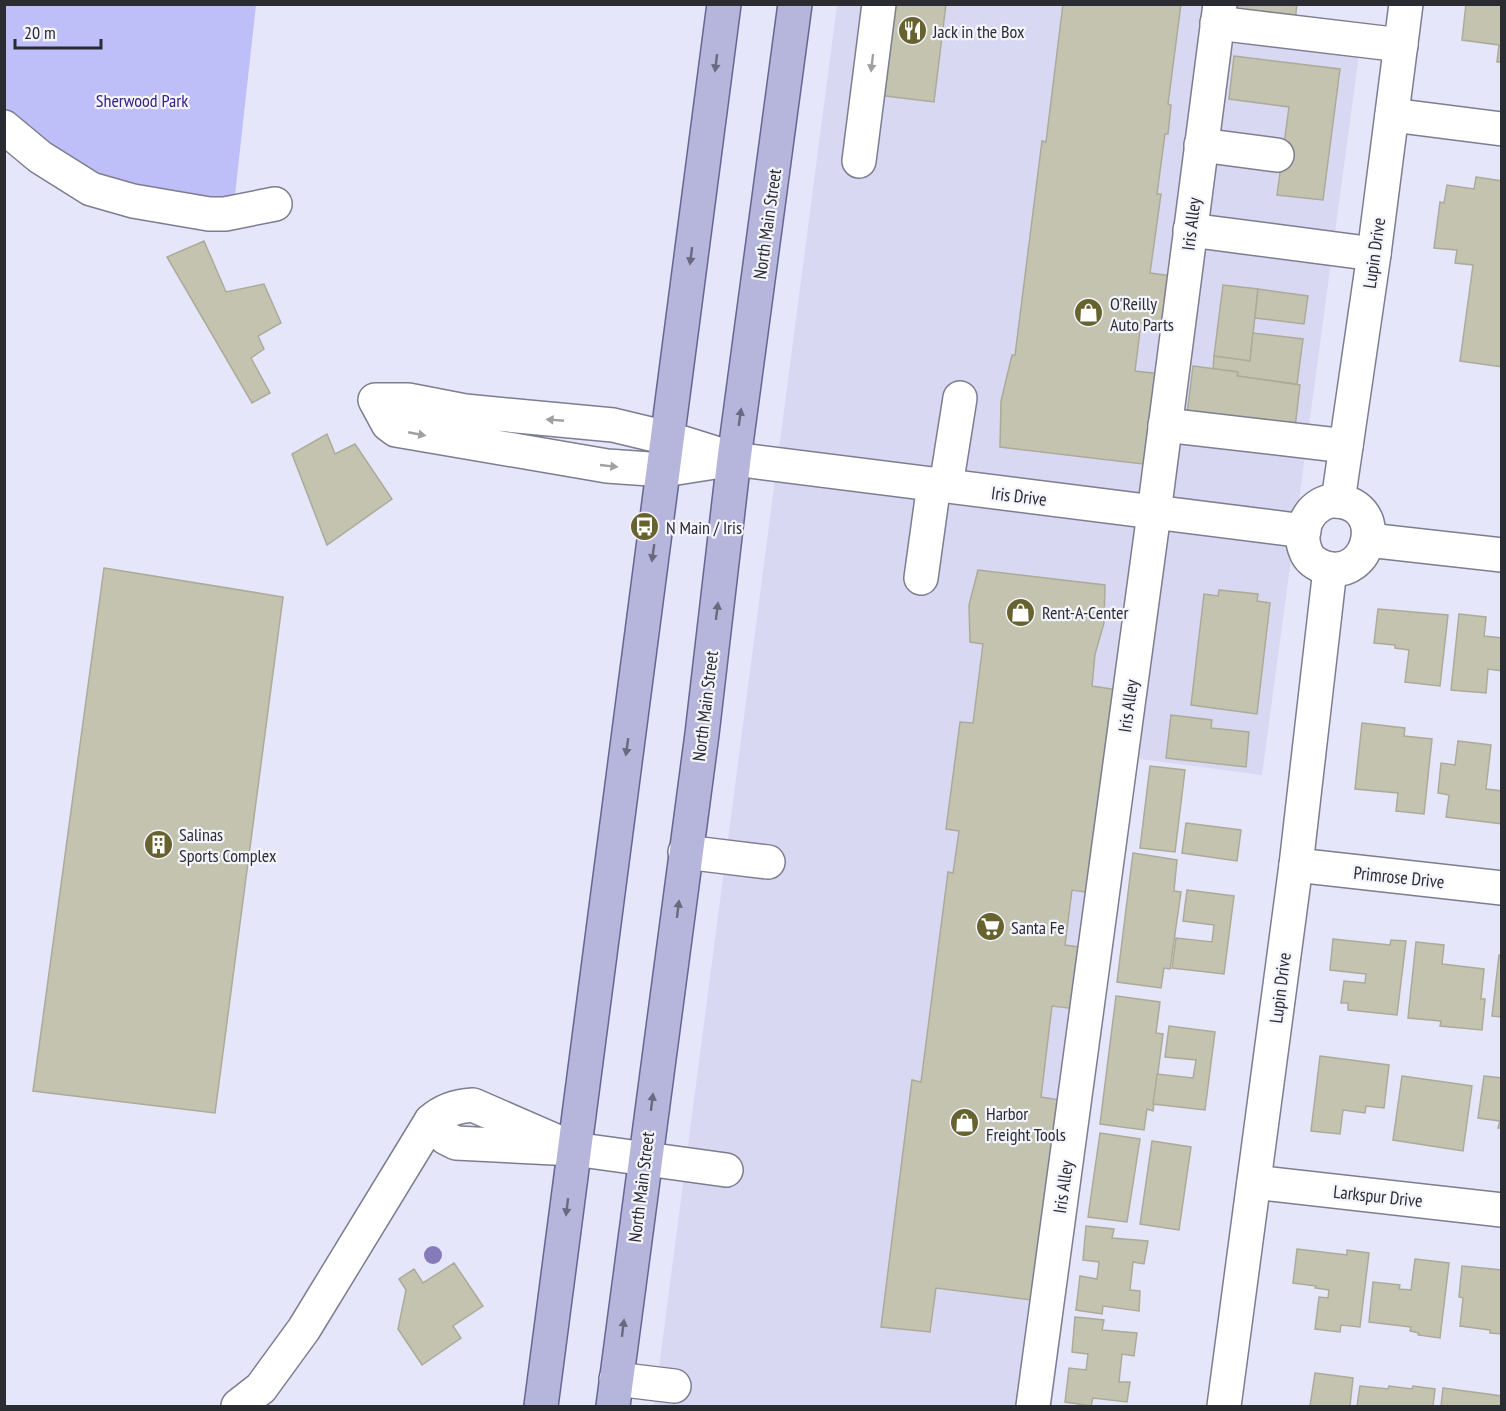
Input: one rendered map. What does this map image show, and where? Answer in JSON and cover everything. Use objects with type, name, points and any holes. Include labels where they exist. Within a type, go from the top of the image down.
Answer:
[{"type":"main road","points":[[541,1407],[724,4]]},
{"type":"main road","name":"North Main Street","points":[[614,1393],[702,734],[734,459],[795,4]]},
{"type":"street","points":[[859,160],[879,4]]},
{"type":"street","name":"Lupin Drive","points":[[1338,501],[1374,254],[1406,4]]},
{"type":"street","points":[[1219,14],[1401,45]]},
{"type":"street","name":"Iris Alley","points":[[1033,1407],[1219,14]]},
{"type":"street","points":[[1392,115],[1502,129]]},
{"type":"street","points":[[4,127],[40,157],[91,189],[133,201],[209,214],[225,214],[275,204]]},
{"type":"street","points":[[1201,145],[1277,155]]},
{"type":"street","points":[[1190,230],[1374,254]]},
{"type":"street","points":[[921,578],[960,398]]},
{"type":"street","points":[[1166,424],[1346,446]]},
{"type":"street","points":[[613,425],[667,438],[734,459],[664,470],[607,466],[465,427],[613,425]]},
{"type":"street","name":"Iris Drive","points":[[734,459],[1304,531]]},
{"type":"street","points":[[1338,501],[1354,505],[1360,510],[1366,519],[1368,540],[1365,552],[1359,560],[1350,565],[1330,569],[1313,562],[1308,556],[1305,549],[1304,531],[1306,520],[1312,510],[1320,504],[1338,501]]},
{"type":"street","points":[[1368,540],[1502,555]]},
{"type":"street","name":"Lupin Drive","points":[[1224,1407],[1296,865],[1330,569]]},
{"type":"street","points":[[685,852],[768,862]]},
{"type":"street","name":"Primrose Drive","points":[[1296,865],[1502,888]]},
{"type":"street","points":[[238,1407],[261,1388],[304,1329],[431,1122],[439,1113],[461,1105],[473,1105],[574,1149],[726,1170]]},
{"type":"street","name":"Larkspur Drive","points":[[1254,1182],[1502,1210]]},
{"type":"street","points":[[614,1393],[674,1386]]},
{"type":"shaded area","points":[[837,5],[1229,5],[1362,32],[1262,775],[1132,758],[1052,1406],[654,1406]]},
{"type":"green space","name":"Sherwood Park","points":[[4,5],[256,5],[234,204],[57,189],[5,136]]},
{"type":"building","points":[[890,4],[946,4],[934,102],[878,95]]},
{"type":"building","points":[[1063,4],[1181,4],[1168,104],[1171,105],[1168,134],[1165,134],[1157,194],[1161,194],[1150,273],[1172,276],[1165,326],[1141,323],[1135,371],[1162,374],[1151,465],[1000,447],[1001,401],[1012,355],[1015,355],[1042,141],[1046,142]]},
{"type":"building","points":[[1231,4],[1297,4],[1295,21],[1230,12]]},
{"type":"building","points":[[1466,4],[1502,4],[1502,62],[1497,62],[1499,45],[1462,40]]},
{"type":"building","points":[[1234,56],[1340,69],[1323,200],[1277,195],[1289,107],[1229,99]]},
{"type":"building","points":[[1476,177],[1502,181],[1502,367],[1460,361],[1473,265],[1455,263],[1457,250],[1434,248],[1440,202],[1444,203],[1447,185],[1474,189]]},
{"type":"building","points":[[204,241],[226,292],[264,284],[281,323],[258,336],[264,349],[251,358],[270,393],[252,403],[167,257]]},
{"type":"building","points":[[1223,285],[1258,289],[1250,361],[1214,356]]},
{"type":"building","points":[[1258,289],[1308,296],[1304,324],[1255,318]]},
{"type":"building","points":[[1253,333],[1303,339],[1297,384],[1237,376],[1238,372],[1213,369],[1214,356],[1250,361]]},
{"type":"building","points":[[1193,366],[1238,372],[1237,376],[1300,385],[1295,428],[1187,414]]},
{"type":"building","points":[[327,434],[335,454],[355,444],[392,499],[327,545],[292,454]]},
{"type":"building","name":"Salinas Sports Complex","points":[[104,568],[283,597],[215,1113],[33,1091]]},
{"type":"building","points":[[978,570],[1105,585],[1104,623],[1095,654],[1092,686],[1118,690],[1091,893],[1072,890],[1065,945],[1086,948],[1077,1009],[1052,1006],[1041,1097],[1066,1101],[1039,1301],[936,1288],[930,1332],[881,1327],[912,1080],[921,1082],[948,872],[953,873],[959,831],[946,829],[960,722],[973,723],[983,644],[970,642],[969,605]]},
{"type":"building","points":[[1219,590],[1258,594],[1257,601],[1270,603],[1257,714],[1191,705],[1204,594],[1218,596]]},
{"type":"building","points":[[1378,609],[1448,615],[1440,686],[1405,682],[1409,650],[1395,648],[1395,645],[1374,643]]},
{"type":"building","points":[[1459,614],[1486,617],[1484,636],[1502,638],[1502,671],[1488,669],[1486,693],[1451,690]]},
{"type":"building","points":[[1171,715],[1212,720],[1211,728],[1249,732],[1246,767],[1166,758]]},
{"type":"building","points":[[1362,723],[1405,728],[1404,736],[1432,739],[1424,814],[1396,811],[1398,793],[1355,789]]},
{"type":"building","points":[[1458,741],[1491,745],[1486,789],[1502,791],[1502,824],[1446,817],[1449,795],[1438,793],[1441,763],[1455,765]]},
{"type":"building","points":[[1150,766],[1185,770],[1175,852],[1140,848]]},
{"type":"building","points":[[1186,823],[1241,830],[1237,861],[1182,853]]},
{"type":"building","points":[[1133,853],[1177,860],[1174,891],[1181,892],[1170,969],[1164,968],[1161,988],[1117,982]]},
{"type":"building","points":[[1187,890],[1234,896],[1224,974],[1172,968],[1176,938],[1212,942],[1214,925],[1183,921]]},
{"type":"building","points":[[1333,939],[1390,945],[1391,940],[1406,941],[1397,1015],[1348,1010],[1348,1003],[1341,1003],[1344,981],[1365,983],[1366,974],[1330,970]]},
{"type":"building","points":[[1416,942],[1444,945],[1442,964],[1484,969],[1481,999],[1485,999],[1482,1030],[1440,1026],[1441,1021],[1408,1018]]},
{"type":"building","points":[[1499,955],[1502,955],[1502,1017],[1492,1016]]},
{"type":"building","points":[[1116,996],[1160,1002],[1156,1033],[1163,1034],[1153,1111],[1147,1109],[1144,1130],[1100,1124]]},
{"type":"building","points":[[1169,1026],[1215,1032],[1205,1110],[1153,1104],[1157,1074],[1193,1078],[1196,1060],[1165,1057]]},
{"type":"building","points":[[1320,1056],[1389,1065],[1384,1108],[1366,1106],[1365,1113],[1343,1110],[1340,1134],[1311,1131]]},
{"type":"building","points":[[1402,1076],[1472,1086],[1463,1151],[1393,1140]]},
{"type":"building","points":[[1484,1076],[1502,1078],[1502,1128],[1498,1128],[1500,1121],[1478,1118]]},
{"type":"building","points":[[1100,1133],[1140,1139],[1127,1222],[1088,1217]]},
{"type":"building","points":[[1152,1141],[1191,1147],[1179,1230],[1140,1224]]},
{"type":"building","points":[[1086,1226],[1114,1229],[1112,1238],[1148,1241],[1144,1264],[1133,1262],[1130,1290],[1140,1291],[1139,1311],[1103,1306],[1102,1314],[1076,1310],[1080,1276],[1097,1279],[1099,1262],[1083,1260]]},
{"type":"building","points":[[1297,1249],[1347,1255],[1347,1250],[1369,1253],[1360,1327],[1341,1325],[1340,1332],[1315,1329],[1319,1297],[1328,1298],[1329,1290],[1293,1283]]},
{"type":"building","points":[[1415,1259],[1449,1263],[1440,1338],[1418,1335],[1419,1333],[1410,1331],[1411,1327],[1369,1322],[1373,1282],[1400,1285],[1399,1289],[1411,1290]]},
{"type":"building","points":[[454,1263],[483,1306],[453,1326],[461,1338],[422,1365],[398,1329],[406,1290],[399,1279],[414,1269],[423,1283]]},
{"type":"building","points":[[1462,1266],[1502,1270],[1502,1334],[1460,1326],[1463,1298],[1459,1297]]},
{"type":"building","points":[[1075,1317],[1104,1320],[1102,1330],[1137,1333],[1134,1356],[1122,1354],[1119,1382],[1130,1382],[1127,1402],[1093,1398],[1091,1406],[1065,1402],[1069,1368],[1086,1370],[1088,1354],[1072,1352]]},
{"type":"building","points":[[1315,1373],[1353,1378],[1350,1406],[1310,1406]]},
{"type":"building","points":[[1360,1386],[1412,1389],[1413,1386],[1435,1389],[1433,1406],[1357,1406]]},
{"type":"building","points":[[1443,1388],[1502,1396],[1502,1406],[1441,1406]]},
{"type":"place","name":"Jack in the Box","points":[[912,31]]},
{"type":"place","name":"O'Reilly Auto Parts","points":[[1089,313]]},
{"type":"place","name":"N Main / Iris","points":[[645,527]]},
{"type":"place","name":"Rent-A-Center","points":[[1021,612]]},
{"type":"place","name":"Salinas Sports Complex","points":[[158,844]]},
{"type":"place","name":"Santa Fe","points":[[990,927]]},
{"type":"place","name":"Harbor Freight Tools","points":[[965,1123]]}]
